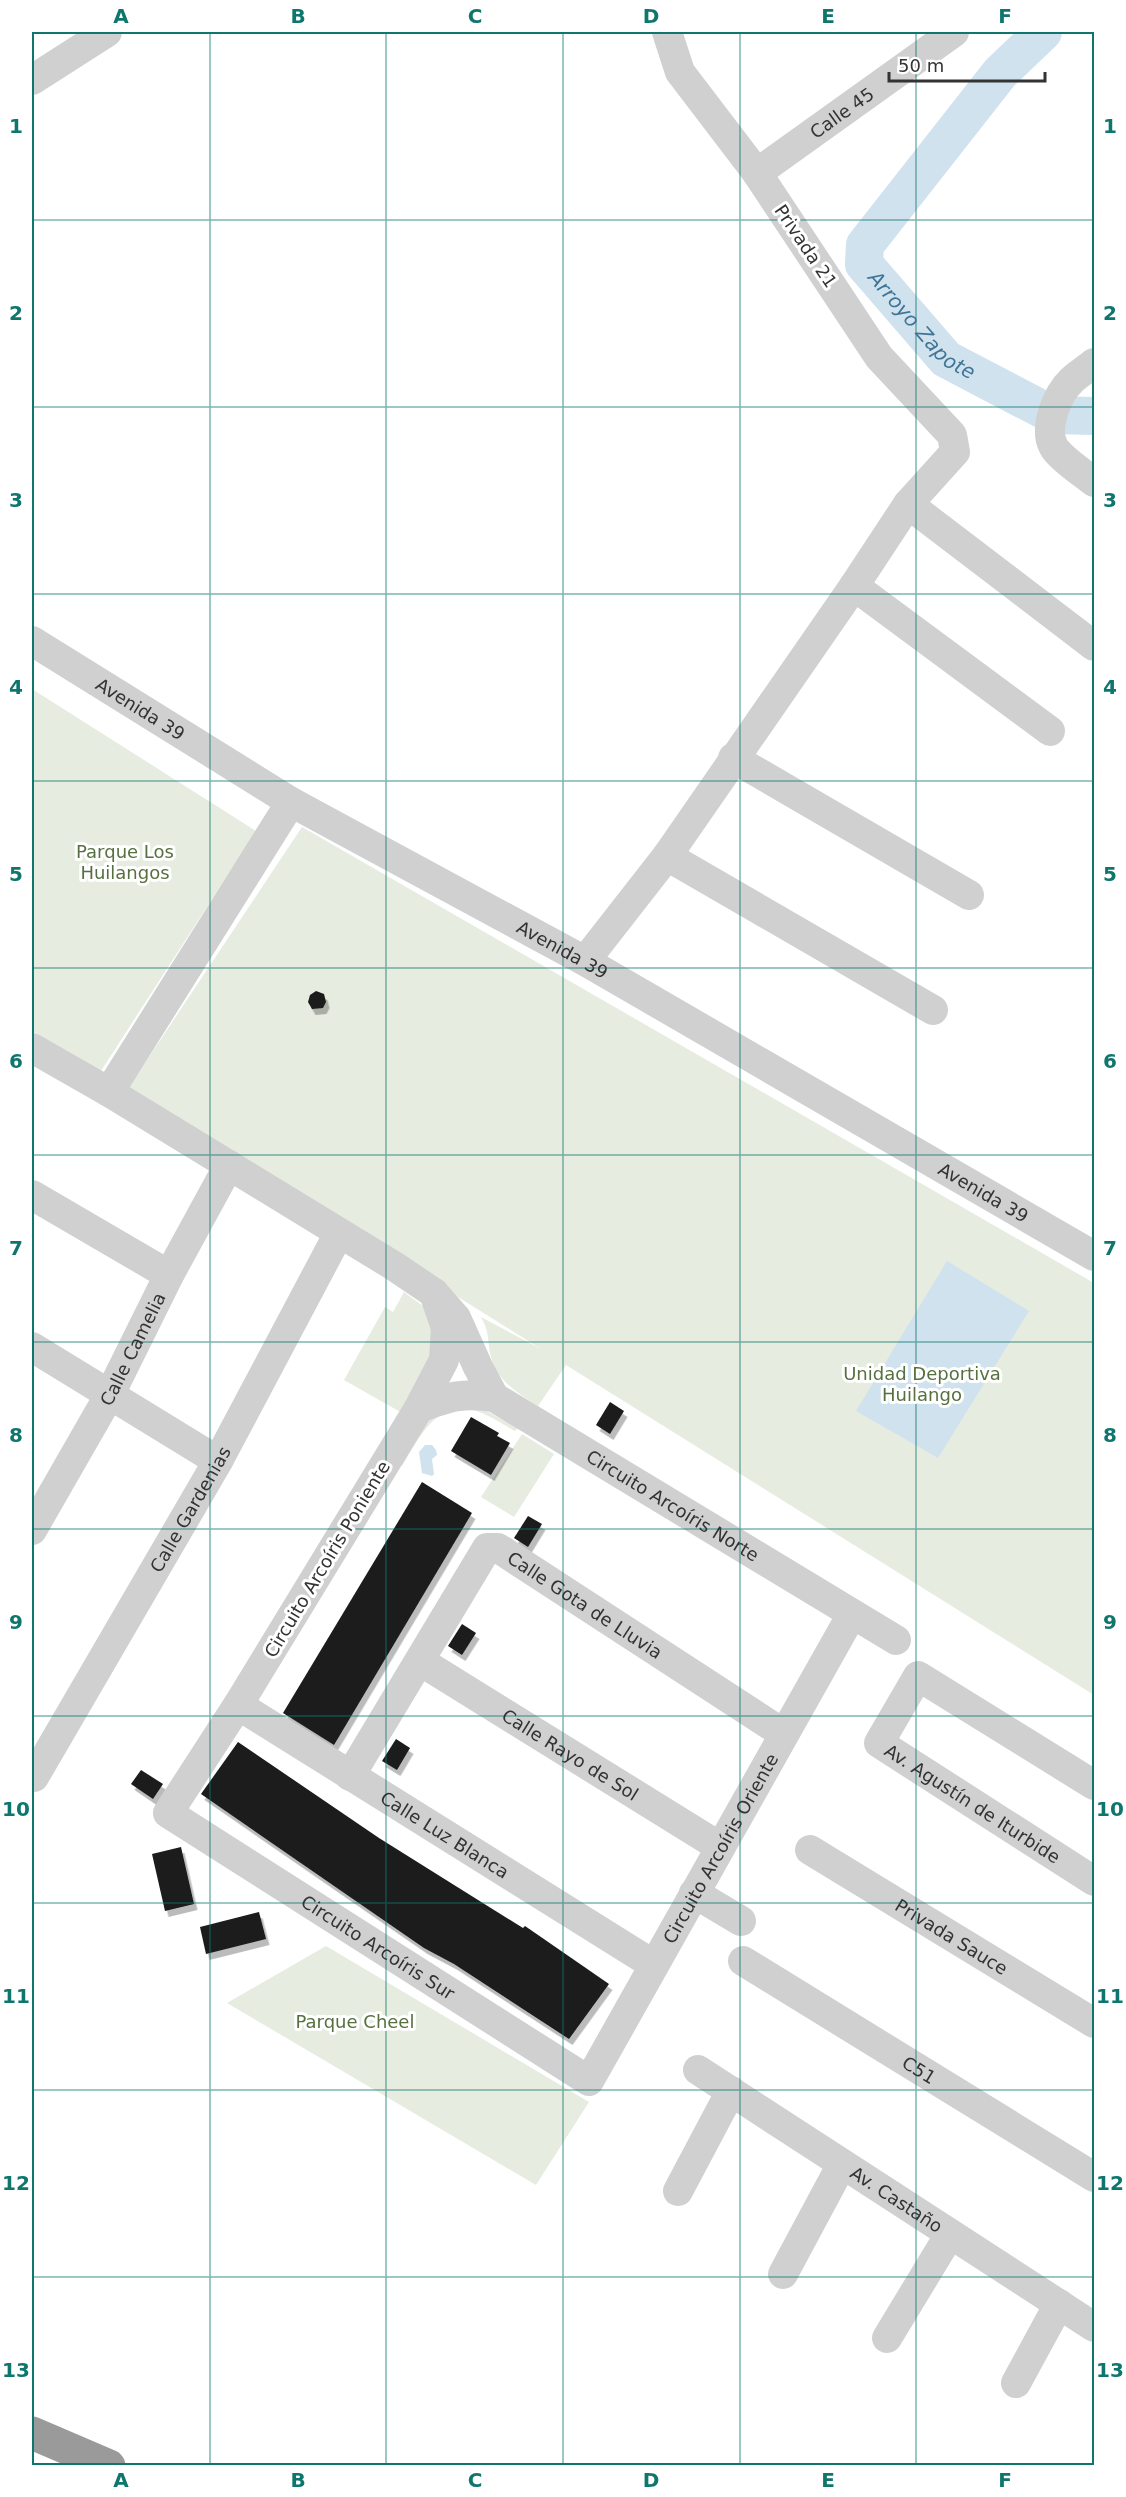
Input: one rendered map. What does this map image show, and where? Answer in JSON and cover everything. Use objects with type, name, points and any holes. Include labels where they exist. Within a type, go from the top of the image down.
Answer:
[{"type":"highway","points":[[32,2433],[109,2466]]},
{"type":"street","name":"Privada 21","points":[[667,32],[680,72],[758,173],[879,357],[952,435],[955,452],[908,504]]},
{"type":"street","name":"Calle 45","points":[[758,173],[954,32]]},
{"type":"street","points":[[32,80],[98,34]]},
{"type":"street","points":[[1095,363],[1071,380],[1059,397],[1050,434],[1055,448],[1095,482]]},
{"type":"street","points":[[585,961],[667,856],[908,504],[1095,646]]},
{"type":"street","points":[[854,586],[1050,730]]},
{"type":"street","name":"Avenida 39","points":[[32,640],[291,802],[585,961],[1095,1256]]},
{"type":"street","points":[[733,758],[969,895]]},
{"type":"street","points":[[109,1092],[291,802]]},
{"type":"street","points":[[667,856],[933,1010]]},
{"type":"street","points":[[35,1058],[109,1092],[394,1266],[434,1293],[456,1318],[494,1397]]},
{"type":"street","name":"Calle Camelia","points":[[32,1530],[40,1498],[110,1394],[169,1275],[229,1165]]},
{"type":"street","points":[[32,1196],[169,1275]]},
{"type":"street","name":"Calle Gardenias","points":[[32,1778],[218,1461],[339,1233]]},
{"type":"street","name":"Circuito Arcoíris Poniente","points":[[168,1813],[238,1705],[419,1408],[444,1360],[446,1328],[434,1293]]},
{"type":"street","points":[[32,1347],[218,1461]]},
{"type":"street","name":"Circuito Arcoíris Norte","points":[[419,1408],[449,1396],[462,1394],[494,1397],[896,1640]]},
{"type":"street","name":"Calle Gota de Lluvia","points":[[350,1776],[487,1548],[498,1548],[784,1734]]},
{"type":"street","name":"Circuito Arcoíris Oriente","points":[[589,2081],[852,1614]]},
{"type":"street","name":"Calle Rayo de Sol","points":[[420,1661],[720,1847]]},
{"type":"street","name":"Av. Agustín de Iturbide","points":[[1095,1785],[918,1676],[879,1743],[1095,1881]]},
{"type":"street","name":"Calle Luz Blanca","points":[[238,1705],[654,1965]]},
{"type":"street","name":"Circuito Arcoíris Sur","points":[[168,1813],[589,2081]]},
{"type":"street","name":"Privada Sauce","points":[[810,1851],[1095,2023]]},
{"type":"street","points":[[694,1893],[741,1921]]},
{"type":"street","name":"C51","points":[[743,1961],[1095,2177]]},
{"type":"street","name":"Av. Castaño","points":[[698,2070],[1095,2327]]},
{"type":"street","points":[[678,2191],[731,2091]]},
{"type":"street","points":[[783,2274],[842,2164]]},
{"type":"street","points":[[887,2338],[950,2234]]},
{"type":"street","points":[[1016,2383],[1059,2304]]},
{"type":"green space","name":"Parque Los Huilangos","points":[[32,689],[256,831],[99,1074],[32,1031]]},
{"type":"green space","name":"Unidad Deportiva Huilango","points":[[302,827],[1094,1283],[1094,1695],[566,1365],[538,1406],[523,1397],[503,1380],[494,1366],[487,1332],[481,1317],[541,1349],[127,1090]]},
{"type":"green space","points":[[404,1292],[423,1306],[432,1322],[432,1359],[402,1413],[344,1380],[385,1307],[393,1312]]},
{"type":"green space","points":[[455,1406],[483,1409],[518,1428],[515,1431],[482,1413],[467,1409],[454,1409],[433,1422],[424,1431],[402,1466],[398,1464],[420,1428],[435,1414]]},
{"type":"green space","points":[[522,1434],[554,1454],[514,1517],[481,1497]]},
{"type":"green space","name":"Parque Cheel","points":[[326,1946],[589,2102],[536,2185],[227,2003]]},
{"type":"water","points":[[947,1261],[1029,1311],[938,1458],[856,1411]]},
{"type":"water","points":[[425,1445],[432,1445],[436,1450],[437,1455],[432,1459],[434,1474],[432,1476],[422,1473],[419,1452]]},
{"type":"building","points":[[316,991],[324,994],[326,1002],[323,1008],[312,1009],[308,1002],[310,995]]},
{"type":"building","points":[[610,1402],[624,1411],[610,1434],[596,1425]]},
{"type":"building","points":[[471,1417],[499,1433],[497,1436],[510,1443],[491,1475],[451,1451]]},
{"type":"building","points":[[422,1482],[472,1513],[334,1745],[283,1713]]},
{"type":"building","points":[[528,1516],[542,1524],[528,1547],[514,1538]]},
{"type":"building","points":[[462,1624],[476,1633],[462,1655],[448,1646]]},
{"type":"building","points":[[396,1739],[410,1748],[397,1770],[382,1761]]},
{"type":"building","points":[[238,1742],[379,1838],[523,1928],[525,1926],[609,1984],[569,2039],[454,1964],[424,1948],[201,1794]]},
{"type":"building","points":[[141,1770],[163,1784],[153,1799],[131,1784]]},
{"type":"building","points":[[181,1847],[194,1904],[165,1911],[152,1854]]},
{"type":"building","points":[[259,1912],[266,1939],[206,1954],[200,1927]]},
{"type":"waterway","name":"Arroyo Zapote","points":[[1043,32],[1000,73],[865,245],[864,264],[946,359],[1053,415],[1094,416]]}]
